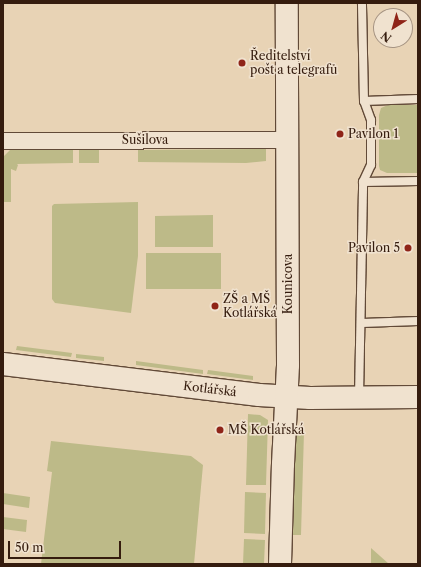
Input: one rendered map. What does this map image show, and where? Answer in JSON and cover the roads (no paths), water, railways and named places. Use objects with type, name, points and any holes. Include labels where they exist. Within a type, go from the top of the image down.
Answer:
[{"type":"street","name":"Kounicova","points":[[280,564],[288,365],[287,3]]},
{"type":"street","name":"Sušilova","points":[[3,141],[288,140]]},
{"type":"street","name":"Kotlářská","points":[[3,364],[286,397],[418,397]]},
{"type":"lane","points":[[359,398],[362,323],[363,182],[371,165],[371,120],[364,101],[362,3]]},
{"type":"lane","points":[[364,101],[418,99]]},
{"type":"lane","points":[[363,182],[418,181]]},
{"type":"lane","points":[[362,323],[418,322]]},
{"type":"place","name":"Ředitelství pošt a telegrafů","points":[[242,63]]},
{"type":"place","name":"Pavilon 1","points":[[340,134]]},
{"type":"place","name":"Pavilon 5","points":[[408,248]]},
{"type":"place","name":"ZŠ a MŠ Kotlářská","points":[[215,306]]},
{"type":"place","name":"MŠ Kotlářská","points":[[220,430]]}]
